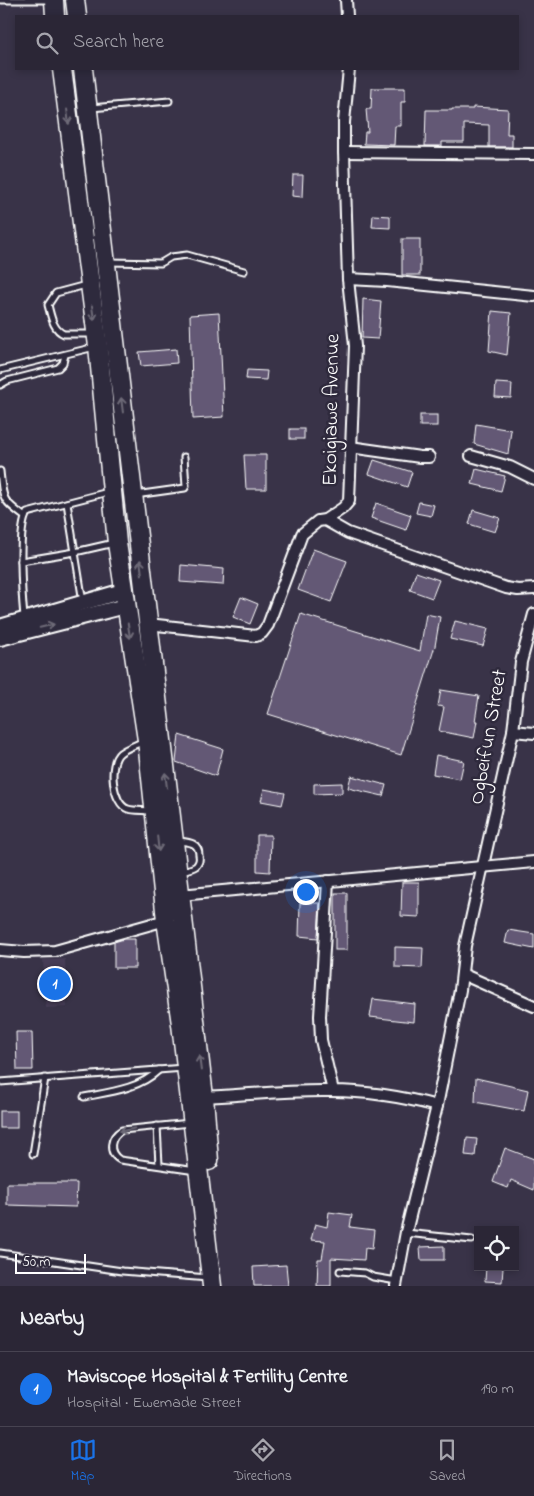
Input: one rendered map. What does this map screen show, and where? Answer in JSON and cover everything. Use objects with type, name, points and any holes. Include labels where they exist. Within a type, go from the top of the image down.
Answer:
[{"type":"highway","points":[[54,0],[55,15]]},
{"type":"highway","points":[[75,0],[77,15]]},
{"type":"highway","points":[[62,70],[97,340],[124,599],[147,740],[166,920],[214,1283]]},
{"type":"highway","points":[[83,70],[204,1097],[214,1283]]},
{"type":"street","points":[[346,0],[347,15]]},
{"type":"street","name":"Ekoigiawe Avenue","points":[[148,624],[256,636],[262,633],[268,625],[302,534],[318,521],[325,520],[343,508],[349,501],[355,346],[348,280],[344,152],[344,122],[349,70]]},
{"type":"street","points":[[344,152],[534,154]]},
{"type":"street","points":[[348,280],[387,281],[534,296]]},
{"type":"street","points":[[350,447],[429,457]]},
{"type":"street","points":[[471,456],[510,467],[534,480]]},
{"type":"street","points":[[325,520],[348,533],[506,588],[518,590],[534,589]]},
{"type":"street","points":[[0,627],[83,603],[124,599]]},
{"type":"street","points":[[0,638],[124,599]]},
{"type":"street","name":"Ogbeifun Street","points":[[397,1284],[406,1232],[438,1106],[462,974],[465,946],[513,731],[521,662],[534,614]]},
{"type":"street","points":[[513,731],[534,733]]},
{"type":"street","points":[[180,895],[534,862]]},
{"type":"street","points":[[328,881],[320,1016],[321,1040],[333,1091]]},
{"type":"street","points":[[0,950],[24,952],[55,951],[166,920]]},
{"type":"street","points":[[462,974],[534,1006]]},
{"type":"street","points":[[204,1097],[333,1091],[380,1094],[438,1106]]},
{"type":"lane","points":[[0,0],[54,0]]},
{"type":"lane","points":[[88,108],[169,101]]},
{"type":"lane","points":[[106,262],[161,263],[171,257],[187,255],[244,271]]},
{"type":"lane","points":[[89,284],[56,293],[48,305],[55,327],[60,333],[97,340]]},
{"type":"lane","points":[[0,370],[65,355],[97,340]]},
{"type":"lane","points":[[0,385],[7,381],[58,368],[63,363],[65,355]]},
{"type":"lane","points":[[133,495],[185,488],[184,457]]},
{"type":"lane","points":[[0,471],[2,491],[7,504],[25,517]]},
{"type":"lane","points":[[24,620],[21,561],[25,517],[27,514],[112,491]]},
{"type":"lane","points":[[67,503],[83,603]]},
{"type":"lane","points":[[21,561],[117,543]]},
{"type":"lane","points":[[147,740],[120,753],[116,758],[113,766],[116,797],[128,809],[154,811]]},
{"type":"lane","points":[[173,840],[191,843],[197,846],[199,850],[200,859],[198,865],[194,868],[177,871]]},
{"type":"lane","points":[[0,1082],[186,1067]]},
{"type":"lane","points":[[84,1097],[120,1090],[142,1083],[160,1069]]},
{"type":"lane","points":[[33,1154],[45,1078]]},
{"type":"lane","points":[[193,1123],[122,1130],[115,1134],[112,1141],[112,1152],[114,1157],[120,1160],[199,1171]]},
{"type":"lane","points":[[157,1126],[158,1165]]},
{"type":"lane","points":[[406,1232],[472,1240]]},
{"type":"lane","points":[[0,1253],[214,1283]]},
{"type":"lane","points":[[340,1271],[365,1273],[397,1284]]},
{"type":"shaded area","points":[[65,959],[67,1007],[46,1008],[43,960]]},
{"type":"building","points":[[372,88],[405,88],[405,102],[401,102],[401,126],[395,126],[394,145],[364,144],[365,132],[368,132],[366,109],[371,109]]},
{"type":"building","points":[[473,107],[508,109],[507,134],[512,134],[512,147],[489,147],[489,125],[464,124],[464,142],[442,142],[442,146],[425,146],[426,110],[473,109]]},
{"type":"building","points":[[293,175],[303,175],[302,197],[292,196]]},
{"type":"building","points":[[373,215],[390,216],[390,228],[372,227]]},
{"type":"building","points":[[402,239],[420,239],[420,275],[402,275]]},
{"type":"building","points":[[363,299],[381,301],[378,339],[362,338]]},
{"type":"building","points":[[492,311],[511,313],[507,355],[489,351]]},
{"type":"building","points":[[219,313],[224,417],[193,419],[190,315]]},
{"type":"building","points":[[176,349],[177,363],[141,366],[139,352]]},
{"type":"building","points":[[247,370],[267,371],[266,380],[246,379]]},
{"type":"building","points":[[496,383],[512,384],[511,398],[495,397]]},
{"type":"building","points":[[420,415],[437,415],[437,426],[420,426]]},
{"type":"building","points":[[476,424],[511,430],[508,454],[474,444]]},
{"type":"building","points":[[290,429],[304,429],[304,439],[290,439]]},
{"type":"building","points":[[244,455],[266,455],[266,489],[246,489]]},
{"type":"building","points":[[374,460],[412,472],[407,487],[369,474]]},
{"type":"building","points":[[476,469],[505,476],[501,491],[472,484]]},
{"type":"building","points":[[419,502],[434,505],[431,516],[416,513]]},
{"type":"building","points":[[376,503],[411,515],[406,530],[371,518]]},
{"type":"building","points":[[473,510],[500,518],[495,532],[469,524]]},
{"type":"building","points":[[313,549],[347,561],[331,602],[298,590]]},
{"type":"building","points":[[181,565],[224,569],[223,585],[180,582]]},
{"type":"building","points":[[416,572],[439,580],[432,598],[410,590]]},
{"type":"building","points":[[241,597],[258,604],[250,624],[233,617]]},
{"type":"building","points":[[301,614],[420,651],[426,614],[440,617],[435,646],[401,755],[268,714]]},
{"type":"building","points":[[455,621],[488,629],[483,646],[450,639]]},
{"type":"building","points":[[441,690],[479,696],[474,738],[439,731],[444,707],[438,706]]},
{"type":"building","points":[[179,735],[223,749],[216,776],[176,762]]},
{"type":"building","points":[[436,755],[464,761],[460,779],[433,774]]},
{"type":"building","points":[[351,776],[386,785],[383,796],[348,788]]},
{"type":"building","points":[[342,783],[342,793],[314,794],[314,784]]},
{"type":"building","points":[[264,789],[285,793],[282,805],[261,801]]},
{"type":"building","points":[[257,835],[271,835],[270,872],[257,871]]},
{"type":"building","points":[[402,882],[419,882],[419,917],[401,916]]},
{"type":"building","points":[[335,893],[347,893],[347,950],[335,950]]},
{"type":"building","points":[[300,903],[320,903],[318,938],[299,936]]},
{"type":"building","points":[[508,930],[534,934],[534,949],[505,943]]},
{"type":"building","points":[[124,939],[135,939],[135,968],[114,968],[114,942]]},
{"type":"building","points":[[395,947],[423,948],[422,968],[395,967]]},
{"type":"building","points":[[373,999],[415,1004],[414,1022],[370,1017]]},
{"type":"building","points":[[16,1032],[32,1032],[33,1070],[17,1070]]},
{"type":"building","points":[[476,1078],[528,1090],[524,1111],[475,1102]]},
{"type":"building","points":[[0,1111],[17,1111],[17,1128],[0,1128]]},
{"type":"building","points":[[467,1138],[477,1139],[475,1156],[465,1155]]},
{"type":"building","points":[[505,1148],[534,1159],[534,1190],[511,1180],[508,1188],[493,1182]]},
{"type":"building","points":[[7,1183],[77,1183],[76,1207],[7,1205]]},
{"type":"building","points":[[329,1212],[352,1215],[350,1227],[374,1230],[372,1249],[365,1248],[364,1260],[331,1258],[331,1286],[317,1286],[318,1259],[322,1259],[325,1241],[311,1240],[315,1224],[327,1227]]},
{"type":"building","points":[[444,1246],[444,1260],[421,1260],[420,1247]]},
{"type":"building","points":[[286,1265],[288,1286],[254,1286],[253,1267]]},
{"type":"building","points":[[486,1271],[503,1271],[502,1282],[485,1281]]},
{"type":"place","name":"Maviscope Hospital & Fertility Centre","points":[[55,984]]}]
